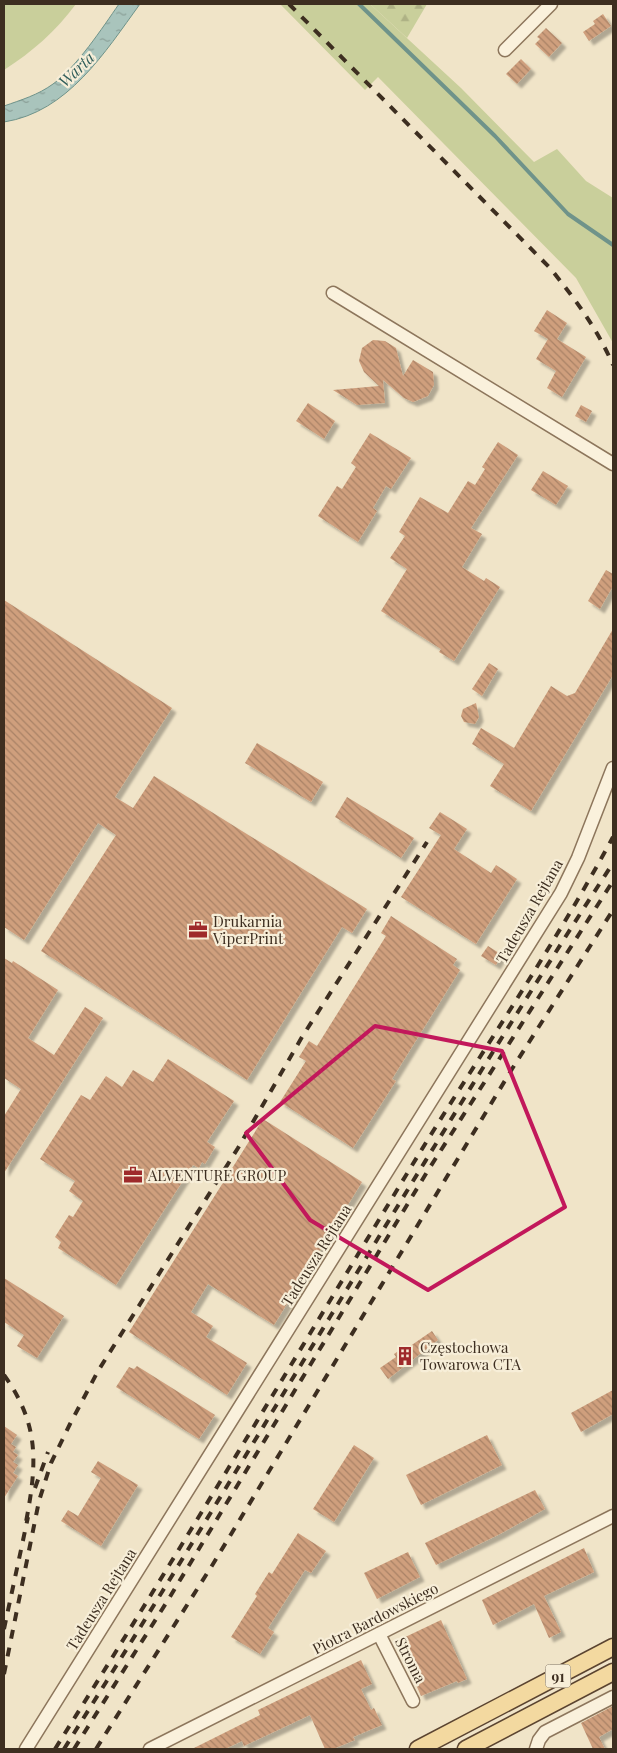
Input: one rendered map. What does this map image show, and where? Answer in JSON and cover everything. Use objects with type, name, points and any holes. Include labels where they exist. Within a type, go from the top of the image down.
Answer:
[{"type":"main road","name":"91","points":[[418,1749],[613,1647]]},
{"type":"main road","name":"91","points":[[466,1749],[613,1672]]},
{"type":"street","points":[[505,50],[551,4]]},
{"type":"street","points":[[333,293],[613,464]]},
{"type":"street","name":"Tadeusza Rejtana","points":[[26,1749],[552,909],[578,858],[613,768]]},
{"type":"street","name":"Piotra Bardowskiego","points":[[150,1749],[613,1516]]},
{"type":"street","name":"Stroma","points":[[379,1634],[413,1701]]},
{"type":"street","points":[[536,1749],[545,1732],[613,1697]]},
{"type":"highlighted area","points":[[375,1026],[502,1051],[565,1207],[428,1290],[310,1220],[246,1133]]},
{"type":"green space","points":[[4,4],[76,4],[43,40],[4,70]]},
{"type":"green space","points":[[280,4],[370,4],[461,88],[534,162],[557,149],[586,181],[613,198],[613,343],[576,278],[378,77],[365,90]]},
{"type":"green space","points":[[370,4],[427,4],[407,38]]},
{"type":"water","name":"Warta","points":[[119,4],[140,4],[83,77],[66,93],[47,106],[27,116],[4,122],[4,106],[41,91],[62,77],[89,47]]},
{"type":"building","points":[[603,14],[611,26],[589,41],[583,32],[595,24],[593,21]]},
{"type":"building","points":[[546,28],[562,43],[549,57],[535,44],[540,39],[537,37]]},
{"type":"building","points":[[521,59],[531,69],[517,84],[506,74]]},
{"type":"building","points":[[547,310],[567,323],[557,339],[586,357],[562,397],[547,388],[556,371],[536,359],[548,339],[534,331]]},
{"type":"building","points":[[373,340],[385,341],[396,348],[403,376],[413,360],[433,372],[434,385],[428,396],[413,402],[404,398],[383,380],[385,403],[357,405],[333,390],[379,386],[364,372],[359,361],[362,348]]},
{"type":"building","points":[[308,403],[335,421],[324,439],[296,421]]},
{"type":"building","points":[[581,405],[592,411],[586,422],[575,416]]},
{"type":"building","points":[[370,433],[411,458],[391,489],[386,486],[373,508],[377,511],[358,542],[318,516],[337,486],[342,489],[356,467],[351,463]]},
{"type":"building","points":[[498,442],[518,455],[471,528],[482,534],[462,567],[484,581],[486,578],[500,587],[454,661],[439,652],[441,649],[381,611],[407,569],[390,558],[405,536],[399,532],[420,497],[448,513],[468,481],[475,485],[485,469],[482,467]]},
{"type":"building","points":[[543,471],[568,486],[556,505],[531,490]]},
{"type":"building","points":[[606,570],[613,574],[613,586],[600,609],[588,601]]},
{"type":"building","name":"Drukarnia ViperPrint","points":[[4,600],[172,708],[115,797],[133,808],[154,776],[367,909],[352,933],[342,927],[247,1080],[41,951],[116,835],[98,823],[24,940],[4,927]]},
{"type":"building","points":[[613,629],[613,675],[531,811],[490,786],[504,764],[472,744],[481,728],[514,748],[551,686],[567,696],[575,693]]},
{"type":"building","points":[[489,663],[498,669],[482,696],[472,689]]},
{"type":"building","points":[[476,703],[479,717],[475,724],[464,722],[461,716],[463,709]]},
{"type":"building","points":[[257,743],[323,782],[311,802],[245,763]]},
{"type":"building","points":[[347,797],[414,838],[401,858],[335,817]]},
{"type":"building","points":[[440,812],[467,829],[454,849],[491,873],[496,865],[517,879],[476,944],[401,897],[441,835],[429,828]]},
{"type":"building","points":[[391,916],[457,959],[453,965],[460,970],[392,1079],[396,1081],[353,1148],[280,1102],[306,1061],[299,1057],[309,1041],[317,1046],[386,936],[381,933]]},
{"type":"building","points":[[488,946],[502,955],[496,965],[481,956]]},
{"type":"building","points":[[4,958],[12,963],[13,961],[58,990],[28,1038],[54,1055],[85,1007],[103,1018],[4,1173],[4,1116],[21,1089],[4,1078]]},
{"type":"building","name":"ALVENTURE GROUP","points":[[168,1059],[234,1101],[207,1142],[215,1147],[205,1164],[202,1162],[199,1168],[193,1165],[116,1285],[58,1248],[61,1242],[55,1237],[69,1215],[73,1217],[83,1201],[69,1191],[75,1181],[40,1159],[81,1095],[90,1100],[106,1076],[122,1087],[133,1070],[153,1082]]},
{"type":"building","points":[[263,1119],[362,1182],[274,1325],[208,1284],[191,1312],[213,1326],[206,1337],[247,1363],[227,1395],[129,1332]]},
{"type":"building","points":[[4,1278],[64,1316],[37,1358],[17,1346],[24,1335],[4,1322]]},
{"type":"building","name":"Częstochowa Towarowa CTA","points":[[432,1331],[438,1340],[388,1379],[380,1368],[396,1357],[394,1354],[404,1347],[406,1349]]},
{"type":"building","points":[[137,1366],[215,1415],[199,1439],[116,1387],[129,1367],[134,1369]]},
{"type":"building","points":[[613,1390],[613,1414],[581,1432],[571,1413]]},
{"type":"building","points":[[4,1426],[17,1435],[11,1444],[16,1447],[13,1452],[18,1455],[13,1462],[18,1465],[13,1473],[18,1476],[4,1498]]},
{"type":"building","points":[[487,1435],[502,1465],[421,1505],[406,1475]]},
{"type":"building","points":[[354,1445],[374,1458],[334,1522],[313,1509]]},
{"type":"building","points":[[98,1461],[138,1485],[101,1546],[61,1521],[68,1510],[78,1516],[101,1478],[91,1472]]},
{"type":"building","points":[[535,1490],[545,1509],[500,1534],[436,1565],[425,1543]]},
{"type":"building","points":[[298,1533],[326,1551],[311,1573],[305,1570],[268,1628],[274,1632],[260,1654],[231,1637],[257,1596],[255,1594],[269,1572],[272,1574]]},
{"type":"building","points":[[584,1548],[594,1572],[544,1596],[561,1632],[549,1638],[534,1604],[493,1625],[482,1600]]},
{"type":"building","points":[[408,1552],[420,1577],[377,1599],[364,1573]]},
{"type":"building","points":[[441,1620],[467,1679],[458,1683],[457,1681],[421,1696],[398,1644],[399,1640]]},
{"type":"building","points":[[361,1660],[372,1684],[361,1689],[371,1710],[374,1708],[382,1725],[353,1737],[355,1740],[333,1749],[325,1749],[310,1715],[244,1746],[242,1741],[225,1749],[192,1749],[260,1715],[258,1710]]},
{"type":"building","points":[[613,1706],[613,1729],[599,1737],[605,1749],[593,1749],[581,1723]]},
{"type":"waterway","points":[[359,4],[495,136],[568,214],[613,245]]},
{"type":"railway","points":[[289,4],[550,268],[585,314],[613,365]]},
{"type":"railway","points":[[55,1749],[190,1532],[436,1126],[540,962],[613,837]]},
{"type":"railway","points":[[4,1674],[39,1501],[51,1463],[70,1424],[98,1371],[238,1148],[302,1037],[427,842]]},
{"type":"railway","points":[[64,1749],[405,1194],[613,863]]},
{"type":"railway","points":[[74,1749],[168,1600],[427,1172],[613,881]]},
{"type":"railway","points":[[96,1749],[213,1564],[512,1069],[613,910]]},
{"type":"railway","points":[[4,1375],[16,1393],[24,1411],[30,1428],[33,1446],[32,1482],[26,1522]]},
{"type":"railway","points":[[35,1488],[48,1452]]},
{"type":"railway","points":[[4,1629],[28,1517]]},
{"type":"place","name":"Drukarnia ViperPrint","points":[[198,930]]},
{"type":"place","name":"ALVENTURE GROUP","points":[[133,1175]]},
{"type":"place","name":"Częstochowa Towarowa CTA","points":[[405,1356]]}]
